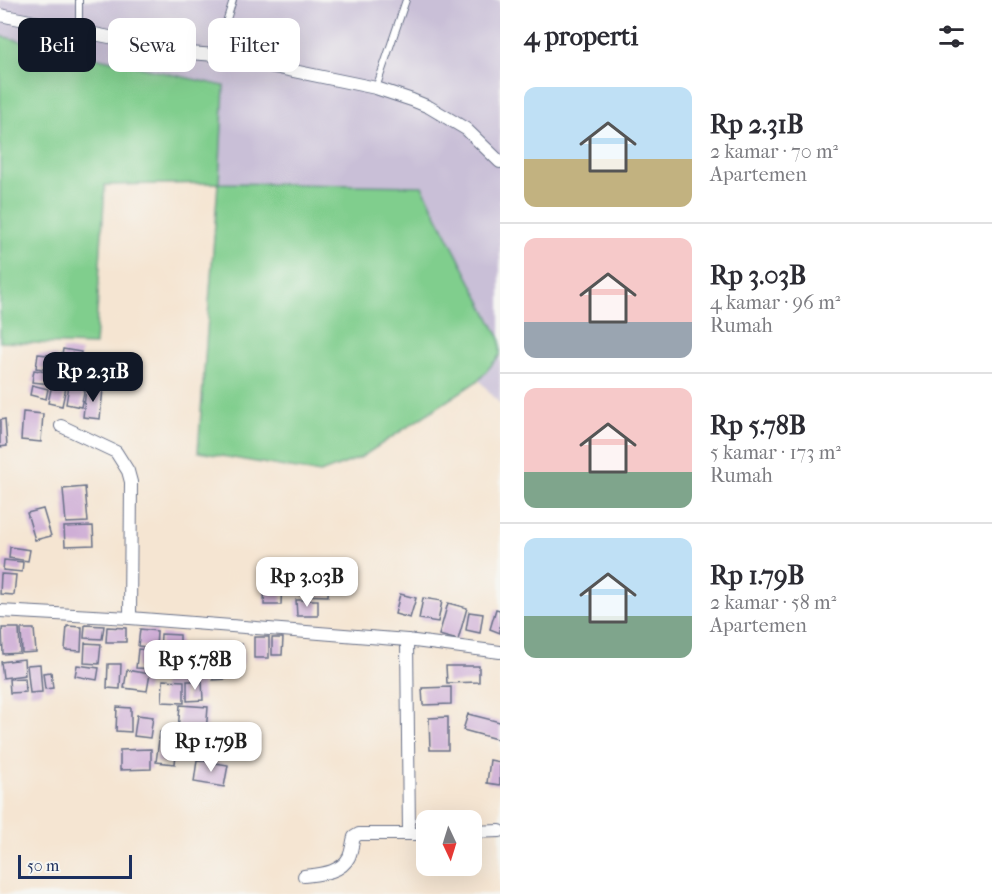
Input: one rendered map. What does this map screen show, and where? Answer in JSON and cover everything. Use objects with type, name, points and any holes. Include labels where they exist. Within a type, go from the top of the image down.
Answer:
[{"type":"street","points":[[0,15],[18,18]]},
{"type":"street","points":[[96,34],[189,53],[208,54]]},
{"type":"street","points":[[298,72],[376,88],[429,107],[466,129],[500,162]]},
{"type":"street","points":[[61,426],[116,452],[128,471],[131,482],[130,618]]},
{"type":"street","points":[[0,611],[130,618],[407,640],[500,652]]},
{"type":"street","points":[[407,640],[409,834]]},
{"type":"street","points":[[482,832],[500,831]]},
{"type":"street","points":[[304,876],[323,874],[345,863],[354,837],[360,834],[416,834]]},
{"type":"lane","points":[[79,0],[79,18]]},
{"type":"lane","points":[[227,18],[233,0]]},
{"type":"lane","points":[[376,88],[406,0]]},
{"type":"shaded area","points":[[0,0],[500,0],[500,339],[422,186],[219,183],[224,86],[161,72],[196,72],[196,18],[108,18],[108,60],[96,57],[96,18],[18,18],[18,40],[0,36]]},
{"type":"shaded area","points":[[500,355],[500,404],[479,380]]},
{"type":"green space","points":[[0,36],[18,40],[18,72],[96,72],[96,57],[108,60],[108,72],[161,72],[224,86],[219,183],[422,186],[500,339],[500,355],[479,380],[360,458],[320,473],[198,452],[218,183],[105,185],[95,345],[0,342]]},
{"type":"building","points":[[63,349],[81,352],[78,371],[60,368]]},
{"type":"building","points":[[38,354],[57,356],[56,371],[36,368]]},
{"type":"building","points":[[34,370],[53,373],[51,384],[32,382]]},
{"type":"building","points":[[54,375],[68,378],[62,406],[48,403]]},
{"type":"building","points":[[32,385],[48,389],[46,399],[30,395]]},
{"type":"building","points":[[69,385],[85,387],[81,407],[66,404]]},
{"type":"building","points":[[86,388],[103,389],[100,419],[83,417]]},
{"type":"building","points":[[23,412],[43,414],[41,442],[21,440]]},
{"type":"building","points":[[5,419],[7,446],[0,447],[0,420]]},
{"type":"building","points":[[85,487],[88,522],[66,523],[63,489]]},
{"type":"building","points":[[43,509],[51,536],[35,540],[27,513]]},
{"type":"building","points":[[93,526],[94,545],[65,546],[64,527]]},
{"type":"building","points":[[10,547],[30,550],[28,561],[9,558]]},
{"type":"building","points":[[4,560],[23,562],[22,572],[3,570]]},
{"type":"building","points":[[1,574],[16,575],[14,595],[0,594]]},
{"type":"building","points":[[299,576],[329,577],[328,596],[299,595]]},
{"type":"building","points":[[265,578],[282,578],[281,605],[264,605]]},
{"type":"building","points":[[400,594],[416,598],[410,618],[395,614]]},
{"type":"building","points":[[423,598],[442,601],[438,622],[419,619]]},
{"type":"building","points":[[296,600],[318,600],[318,616],[297,616]]},
{"type":"building","points":[[448,603],[467,608],[458,640],[439,635]]},
{"type":"building","points":[[496,609],[500,610],[500,633],[490,629]]},
{"type":"building","points":[[469,612],[483,614],[480,633],[466,630]]},
{"type":"building","points":[[85,625],[104,626],[102,639],[84,638]]},
{"type":"building","points":[[67,626],[82,627],[81,651],[65,650]]},
{"type":"building","points":[[107,627],[126,628],[126,642],[106,642]]},
{"type":"building","points":[[2,628],[19,628],[20,653],[3,654]]},
{"type":"building","points":[[21,629],[34,629],[36,652],[22,653]]},
{"type":"building","points":[[140,629],[157,631],[156,648],[138,646]]},
{"type":"building","points":[[161,634],[180,635],[180,652],[160,651]]},
{"type":"building","points":[[254,637],[269,637],[269,658],[254,658]]},
{"type":"building","points":[[272,638],[283,638],[282,655],[272,655]]},
{"type":"building","points":[[85,643],[101,644],[99,664],[84,663]]},
{"type":"building","points":[[224,644],[242,644],[243,664],[225,665]]},
{"type":"building","points":[[138,649],[156,651],[155,669],[136,668]]},
{"type":"building","points":[[166,655],[188,656],[187,671],[166,671]]},
{"type":"building","points":[[223,655],[226,679],[213,680],[210,657]]},
{"type":"building","points":[[207,656],[208,675],[193,675],[193,657]]},
{"type":"building","points":[[24,659],[25,675],[3,678],[1,662]]},
{"type":"building","points":[[40,664],[42,692],[30,693],[27,665]]},
{"type":"building","points":[[108,664],[121,664],[120,689],[107,688]]},
{"type":"building","points":[[77,665],[99,668],[97,680],[75,676]]},
{"type":"building","points":[[446,666],[479,666],[479,682],[447,683]]},
{"type":"building","points":[[127,670],[150,674],[147,691],[124,688]]},
{"type":"building","points":[[51,672],[53,688],[45,689],[43,673]]},
{"type":"building","points":[[25,678],[26,692],[10,693],[9,679]]},
{"type":"building","points":[[163,680],[184,681],[184,703],[162,702]]},
{"type":"building","points":[[187,681],[202,681],[203,700],[187,701]]},
{"type":"building","points":[[451,687],[451,704],[423,705],[422,688]]},
{"type":"building","points":[[180,705],[208,707],[206,733],[178,731]]},
{"type":"building","points":[[117,707],[131,708],[131,732],[116,731]]},
{"type":"building","points":[[468,714],[500,722],[500,740],[463,730]]},
{"type":"building","points":[[137,715],[153,717],[150,738],[134,736]]},
{"type":"building","points":[[448,717],[448,750],[430,750],[429,718]]},
{"type":"building","points":[[160,732],[178,734],[175,764],[156,762]]},
{"type":"building","points":[[151,749],[151,769],[120,770],[120,750]]},
{"type":"building","points":[[197,760],[228,765],[224,787],[194,782]]},
{"type":"building","points":[[490,760],[500,762],[500,785],[487,783]]}]
